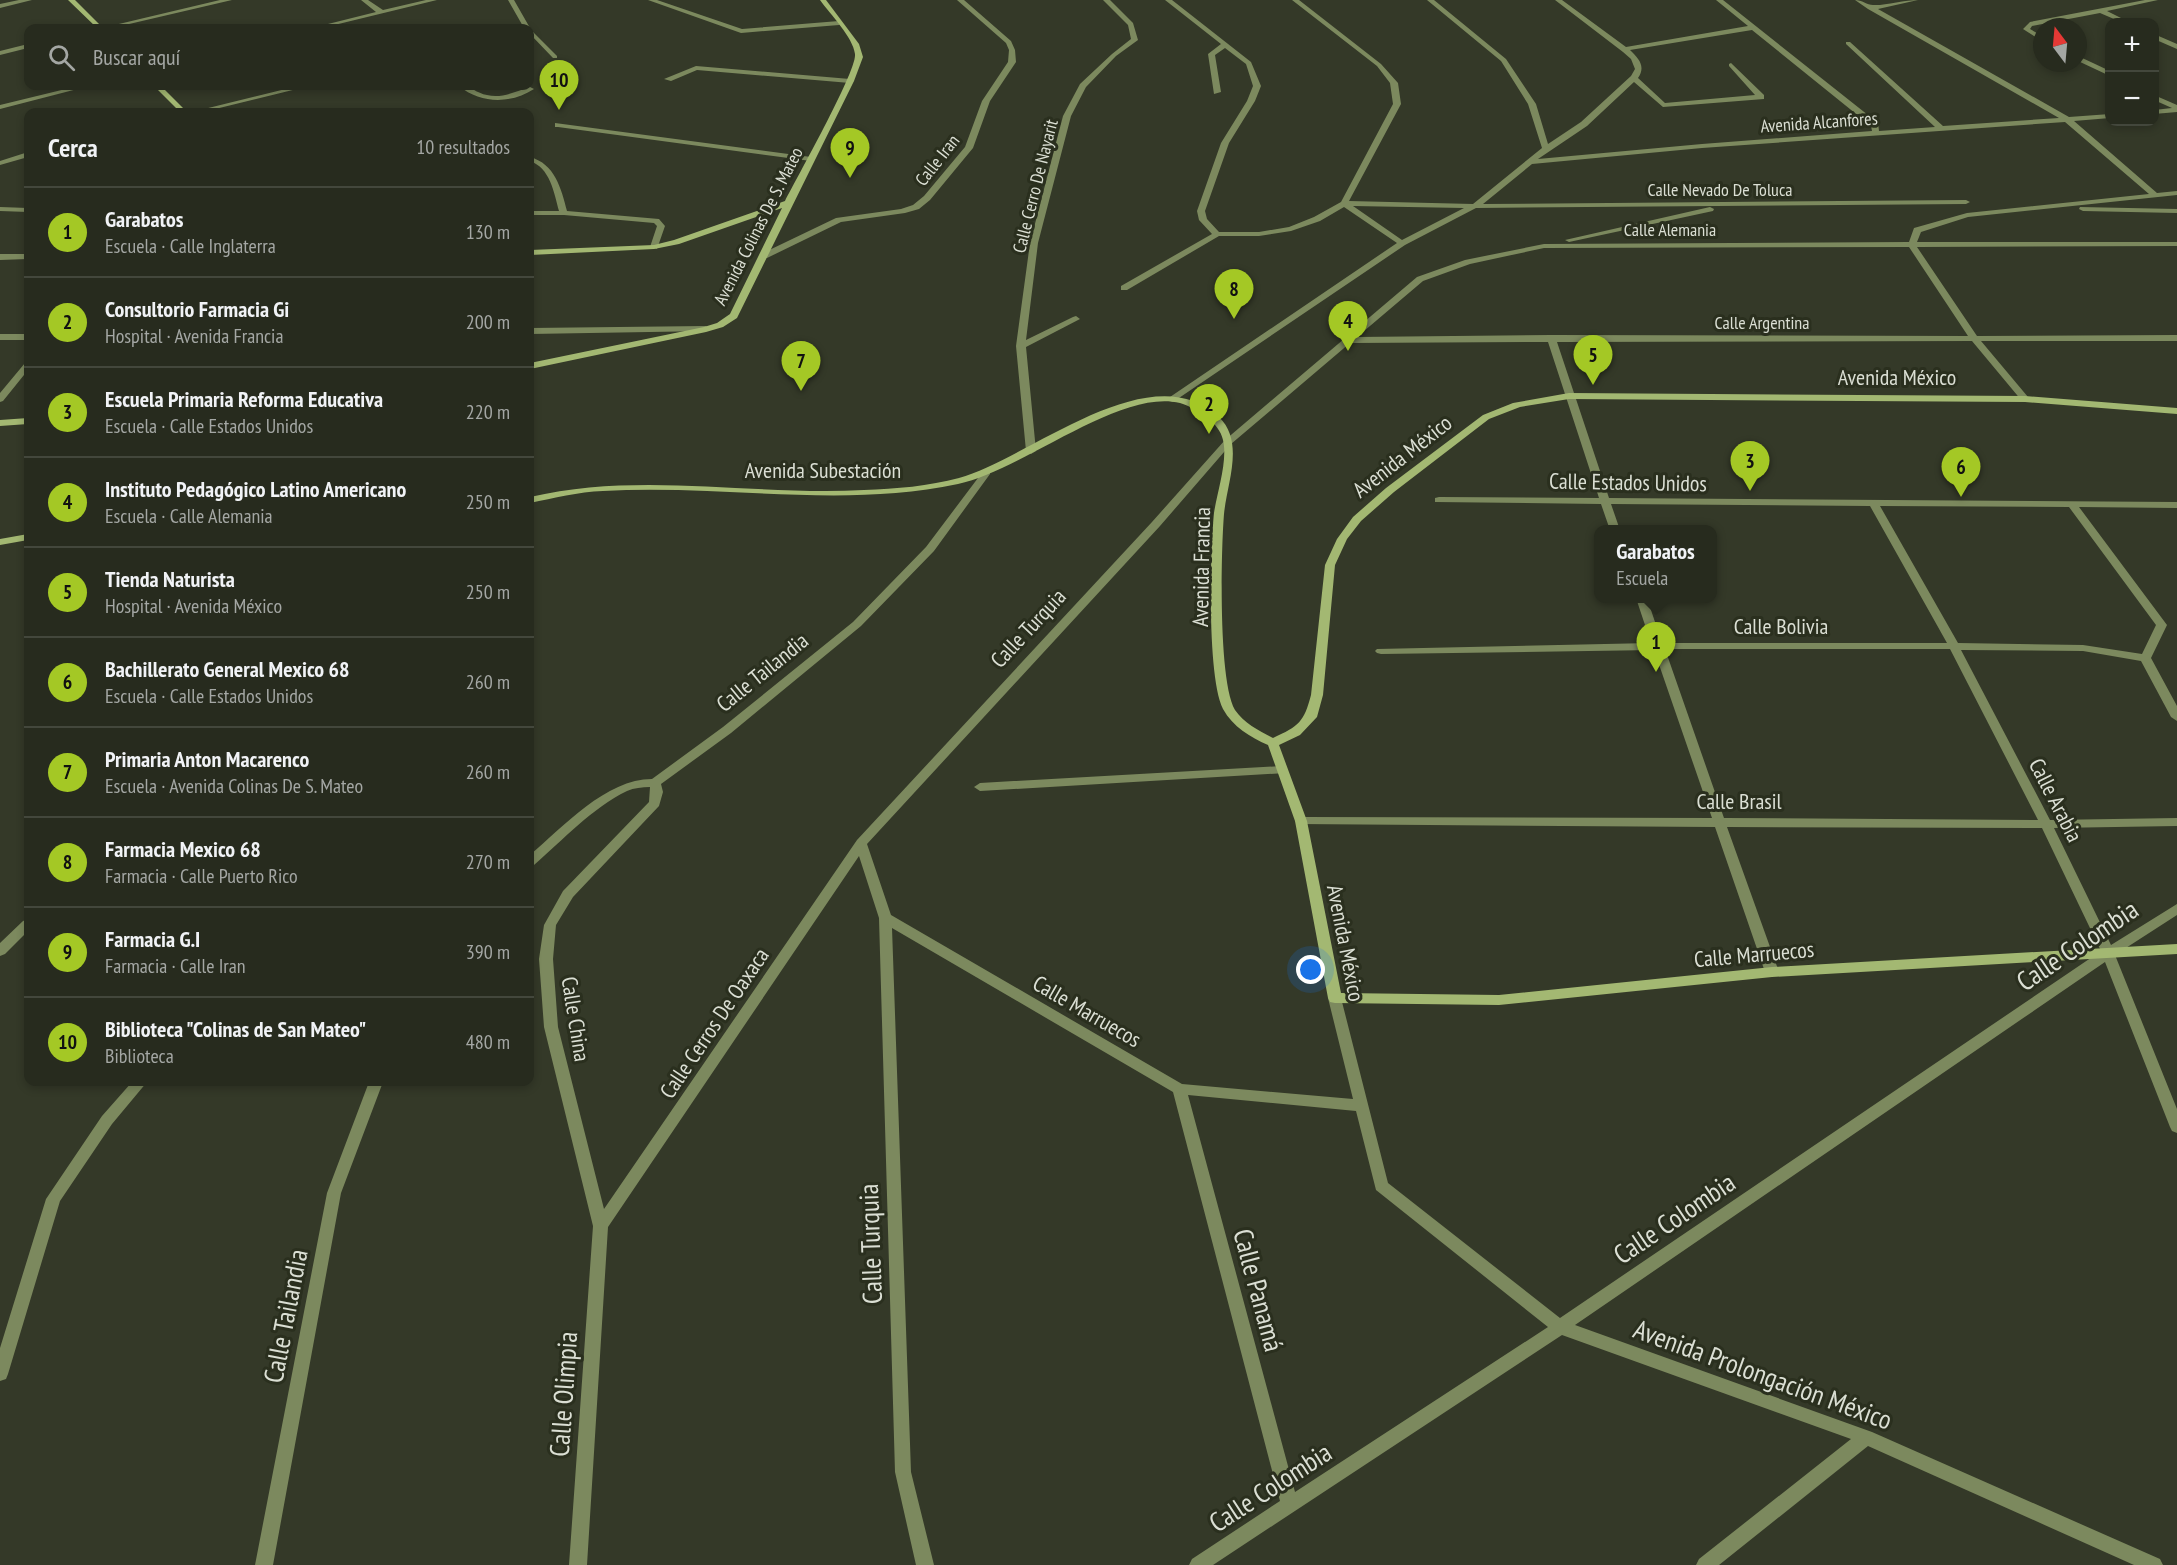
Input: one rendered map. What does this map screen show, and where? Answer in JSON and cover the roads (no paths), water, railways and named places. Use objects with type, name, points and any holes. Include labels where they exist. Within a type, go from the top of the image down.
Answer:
[{"type":"street","points":[[0,6],[29,0]]},
{"type":"street","points":[[72,0],[96,24]]},
{"type":"street","points":[[123,24],[229,0]]},
{"type":"street","points":[[364,0],[381,12]]},
{"type":"street","points":[[332,24],[435,0]]},
{"type":"street","points":[[511,0],[525,24]]},
{"type":"street","points":[[651,0],[741,31],[839,23]]},
{"type":"street","name":"Avenida Colinas De S. Mateo","points":[[534,365],[706,329],[720,325],[734,316],[850,81],[859,57],[856,44],[823,0]]},
{"type":"street","name":"Calle Iran","points":[[764,256],[839,220],[916,207],[927,198],[969,148],[986,101],[1012,62],[1012,50],[1009,42],[960,0]]},
{"type":"street","name":"Calle Cerro De Nayarit","points":[[1021,346],[1034,243],[1067,116],[1083,86],[1114,55],[1136,40],[1131,24],[1106,0]]},
{"type":"street","points":[[1168,0],[1249,63],[1257,86],[1251,101],[1225,143],[1201,211],[1203,220],[1217,234]]},
{"type":"street","points":[[1124,288],[1217,234],[1259,234],[1291,229],[1317,219],[1344,203],[1397,104],[1394,83],[1378,65],[1295,0]]},
{"type":"street","points":[[1430,0],[1504,60],[1532,104],[1546,149]]},
{"type":"street","points":[[1173,399],[1402,243],[1475,206],[1546,149],[1584,123],[1634,78],[1639,71],[1638,64],[1626,49],[1558,0]]},
{"type":"street","points":[[1719,0],[1875,125],[1875,133]]},
{"type":"street","points":[[1858,0],[2067,119],[2155,195]]},
{"type":"street","points":[[1870,8],[1915,0]]},
{"type":"street","points":[[2066,18],[2155,0]]},
{"type":"street","points":[[2103,12],[2117,18]]},
{"type":"street","points":[[2033,24],[2026,29],[2033,33]]},
{"type":"street","points":[[1626,49],[1755,27]]},
{"type":"street","points":[[534,36],[555,57]]},
{"type":"street","points":[[2159,38],[2177,47]]},
{"type":"street","points":[[1848,44],[1942,129]]},
{"type":"street","points":[[1217,92],[1211,54],[1224,45]]},
{"type":"street","points":[[0,53],[24,47]]},
{"type":"street","points":[[2087,63],[2105,72]]},
{"type":"street","points":[[1634,78],[1663,105],[1761,97],[1731,65]]},
{"type":"street","points":[[668,79],[696,68],[850,81]]},
{"type":"street","points":[[0,107],[69,90]]},
{"type":"street","points":[[162,90],[180,108]]},
{"type":"street","points":[[213,108],[288,90]]},
{"type":"street","points":[[469,90],[480,97],[492,99],[513,96],[528,90]]},
{"type":"street","points":[[2159,100],[2177,109]]},
{"type":"street","points":[[2159,111],[2177,109]]},
{"type":"street","name":"Avenida Alcanfores","points":[[1531,162],[1702,146],[2105,116]]},
{"type":"street","points":[[558,125],[811,159]]},
{"type":"street","points":[[0,162],[24,156]]},
{"type":"street","points":[[534,160],[555,181],[564,213]]},
{"type":"street","points":[[2025,399],[1974,338],[1912,246],[1917,230],[1967,215],[2177,193]]},
{"type":"street","name":"Calle Nevado De Toluca","points":[[1344,203],[1475,206],[1966,202]]},
{"type":"street","points":[[534,252],[654,247],[676,242],[788,203]]},
{"type":"street","points":[[1344,203],[1402,243]]},
{"type":"street","points":[[1544,246],[1733,204]]},
{"type":"street","points":[[2028,207],[2177,211]]},
{"type":"street","points":[[0,210],[24,210]]},
{"type":"street","points":[[534,213],[564,213],[656,221],[661,226],[654,247]]},
{"type":"street","name":"Calle Alemania","points":[[1228,442],[1420,279],[1468,262],[1544,246],[2177,244]]},
{"type":"street","points":[[0,256],[24,257]]},
{"type":"street","points":[[1031,451],[1021,346],[1076,319]]},
{"type":"street","points":[[534,331],[706,329]]},
{"type":"street","points":[[0,337],[24,337]]},
{"type":"street","points":[[1551,338],[1612,525]]},
{"type":"street","name":"Calle Argentina","points":[[1346,340],[2177,338]]},
{"type":"street","points":[[0,399],[24,370]]},
{"type":"street","name":"Avenida México","points":[[1381,1186],[1335,998],[1301,821],[1273,743],[1296,732],[1311,717],[1317,695],[1330,565],[1342,539],[1357,519],[1390,490],[1486,417],[1504,408],[1525,402],[1569,396],[2025,399],[2173,410]]},
{"type":"street","points":[[1173,399],[1196,405],[1218,421],[1228,442]]},
{"type":"street","name":"Avenida Subestación","points":[[534,499],[582,490],[617,488],[813,494],[903,491],[962,480],[987,472],[1110,411],[1138,403],[1173,399]]},
{"type":"street","points":[[2173,410],[2177,418]]},
{"type":"street","points":[[0,423],[24,421]]},
{"type":"street","name":"Avenida Francia","points":[[1228,442],[1219,518],[1222,691],[1227,706],[1236,720],[1250,731],[1273,743]]},
{"type":"street","name":"Calle Turquia","points":[[861,843],[1156,524],[1228,442]]},
{"type":"street","name":"Calle Tailandia","points":[[534,859],[593,808],[623,788],[639,783],[655,783],[727,730],[857,624],[930,549],[987,472]]},
{"type":"street","name":"Calle Estados Unidos","points":[[1439,500],[2177,506]]},
{"type":"street","name":"Calle Arabia","points":[[1874,504],[1954,646],[2046,824],[2108,953],[2177,1127]]},
{"type":"street","points":[[2072,505],[2162,625],[2145,658],[2177,717]]},
{"type":"street","points":[[0,542],[24,538]]},
{"type":"street","points":[[1643,603],[1772,972]]},
{"type":"street","name":"Calle Bolivia","points":[[1381,651],[1658,646],[1954,646],[2083,648],[2145,658]]},
{"type":"street","points":[[980,787],[1282,770]]},
{"type":"street","name":"Calle China","points":[[600,1226],[551,1027],[546,959],[550,925],[568,894],[655,803],[657,792],[655,783]]},
{"type":"street","name":"Calle Brasil","points":[[1301,821],[2046,824],[2177,822]]},
{"type":"street","points":[[861,843],[885,918]]},
{"type":"street","name":"Calle Cerros De Oaxaca","points":[[600,1226],[861,843]]},
{"type":"street","name":"Calle Colombia","points":[[1198,1565],[1560,1327],[2108,953],[2177,909]]},
{"type":"street","name":"Calle Turquia","points":[[885,918],[903,1472],[926,1565]]},
{"type":"street","name":"Calle Marruecos","points":[[885,918],[1179,1089],[1361,1106]]},
{"type":"street","points":[[0,951],[24,928]]},
{"type":"street","name":"Calle Marruecos","points":[[1335,998],[1499,1000],[1772,972],[2177,949]]},
{"type":"street","points":[[0,1374],[53,1199],[107,1120],[137,1086]]},
{"type":"street","name":"Calle Tailandia","points":[[264,1565],[334,1193],[374,1086]]},
{"type":"street","name":"Calle Panamá","points":[[1179,1089],[1290,1505]]},
{"type":"street","name":"Avenida Prolongación México","points":[[1381,1186],[1560,1327],[1866,1437],[2154,1565]]},
{"type":"street","name":"Calle Olimpia","points":[[578,1565],[600,1226]]},
{"type":"street","points":[[1705,1565],[1866,1437]]},
{"type":"place","name":"Biblioteca \"Colinas de San Mateo\"","points":[[559,110]]},
{"type":"place","name":"Farmacia G.I","points":[[850,178]]},
{"type":"place","name":"Farmacia Mexico 68","points":[[1234,319]]},
{"type":"place","name":"Instituto Pedagógico Latino Americano","points":[[1348,351]]},
{"type":"place","name":"Tienda Naturista","points":[[1593,385]]},
{"type":"place","name":"Primaria Anton Macarenco","points":[[801,391]]},
{"type":"place","name":"Consultorio Farmacia Gi","points":[[1209,434]]},
{"type":"place","name":"Escuela Primaria Reforma Educativa","points":[[1750,491]]},
{"type":"place","name":"Bachillerato General Mexico 68","points":[[1961,497]]},
{"type":"place","name":"Garabatos","points":[[1656,672]]}]
